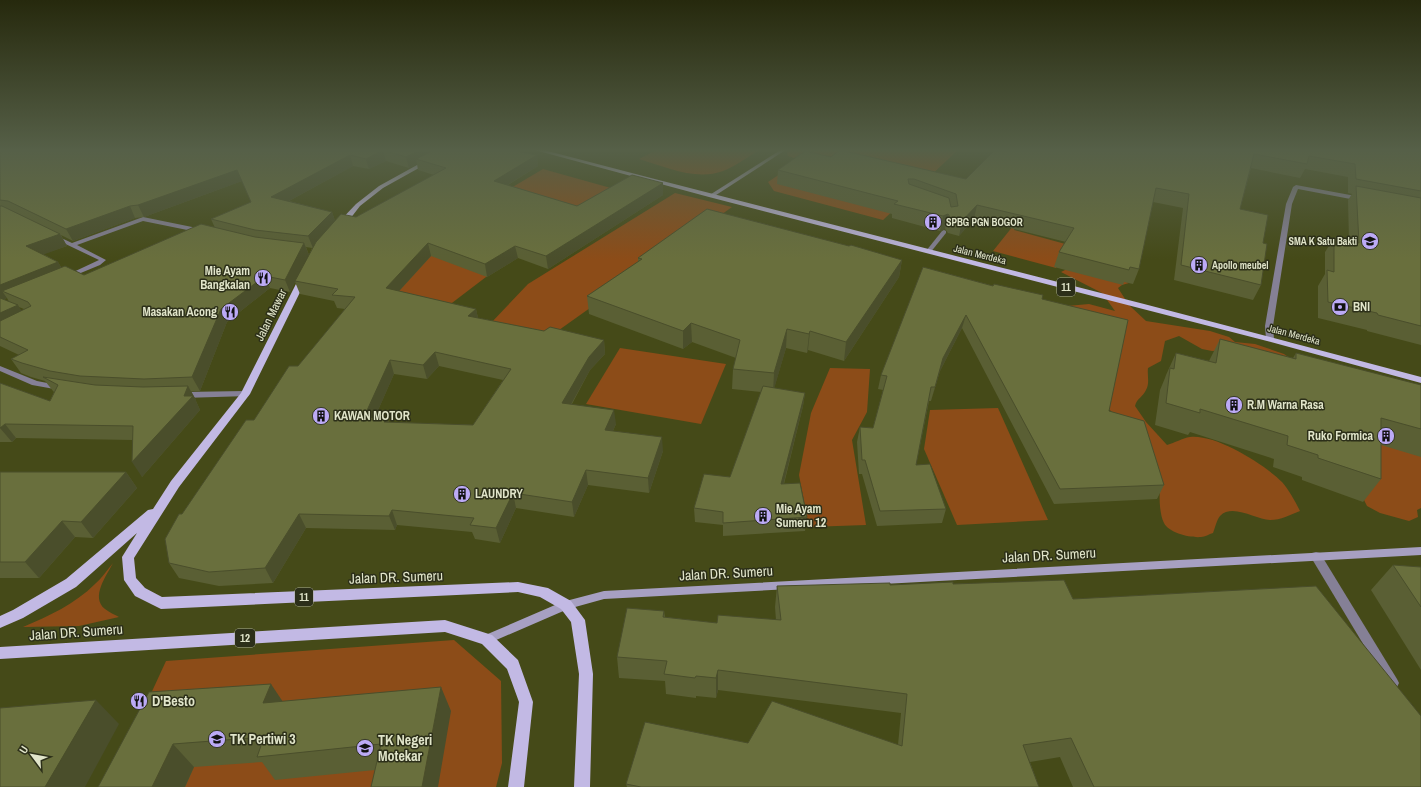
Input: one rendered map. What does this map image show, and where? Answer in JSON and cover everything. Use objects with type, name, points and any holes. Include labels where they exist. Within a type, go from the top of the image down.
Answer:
[{"type":"main road","points":[[334,232],[358,205],[383,186]]},
{"type":"main road","name":"Jalan Merdeka","points":[[672,186],[1270,339],[1421,380]]},
{"type":"main road","name":"Jalan Mawar","points":[[161,506],[175,484],[245,394],[309,266]]},
{"type":"main road","points":[[0,622],[18,614],[71,583],[161,506]]},
{"type":"main road","name":"Jalan DR. Sumeru","points":[[161,506],[128,557],[130,580],[140,592],[160,603],[518,587],[543,592],[566,605]]},
{"type":"main road","name":"11","points":[[566,605],[578,620],[586,674],[582,787]]},
{"type":"main road","name":"Jalan DR. Sumeru","points":[[0,653],[445,626],[487,639]]},
{"type":"main road","points":[[487,639],[513,664],[526,702],[516,787]]},
{"type":"street","points":[[711,196],[727,186]]},
{"type":"street","points":[[1270,339],[1269,326],[1289,204],[1296,187],[1368,200]]},
{"type":"street","points":[[72,245],[144,219],[210,233]]},
{"type":"street","points":[[928,252],[944,232]]},
{"type":"street","points":[[50,234],[103,260],[98,264],[63,278]]},
{"type":"street","points":[[0,368],[35,383],[69,389]]},
{"type":"street","points":[[175,395],[245,394]]},
{"type":"street","name":"Jalan DR. Sumeru","points":[[566,605],[604,595],[1421,550]]},
{"type":"street","points":[[1316,556],[1397,690]]},
{"type":"street","points":[[487,639],[566,605]]},
{"type":"shaded area","points":[[515,186],[603,186],[618,190],[486,277],[444,309],[358,290],[373,270]]},
{"type":"shaded area","points":[[770,186],[920,186],[883,220],[774,191]]},
{"type":"shaded area","points":[[675,193],[732,207],[552,335],[490,324],[528,284]]},
{"type":"shaded area","points":[[1033,201],[1014,230],[1069,245],[1056,268],[993,251]]},
{"type":"shaded area","points":[[1079,263],[1129,283],[1118,288],[1129,305],[1146,321],[1210,331],[1229,337],[1235,342],[1255,344],[1284,354],[1421,450],[1421,508],[1417,510],[1418,517],[1409,521],[1380,513],[1367,506],[1363,498],[1231,350],[1212,351],[1202,349],[1179,336],[1165,341],[1161,361],[1148,368],[1147,387],[1135,406],[1146,422],[1167,445],[1190,437],[1201,437],[1226,445],[1252,459],[1282,482],[1300,511],[1274,520],[1264,519],[1245,513],[1231,511],[1225,512],[1219,517],[1213,533],[1202,537],[1186,536],[1170,530],[1164,523],[1162,516],[1160,492],[1119,418],[1104,405],[1067,306],[1089,304],[1115,311],[1102,293],[1061,272]]},
{"type":"shaded area","points":[[620,348],[726,364],[701,424],[586,404]]},
{"type":"shaded area","points":[[830,368],[870,369],[867,412],[852,440],[866,525],[809,527],[799,475],[811,413]]},
{"type":"shaded area","points":[[998,408],[1048,520],[957,525],[924,449],[930,410]]},
{"type":"shaded area","points":[[113,563],[101,586],[99,598],[105,609],[119,617],[79,626],[23,627],[52,614],[79,598],[98,582]]},
{"type":"shaded area","points":[[454,640],[501,681],[502,763],[496,787],[108,787],[166,661]]},
{"type":"building","points":[[0,186],[193,186],[66,229],[8,201],[0,200]]},
{"type":"building","points":[[244,186],[292,186],[271,197],[332,212],[308,236],[255,230],[211,219],[251,202]]},
{"type":"building","points":[[413,186],[510,186],[577,206],[613,186],[659,186],[546,256],[515,246],[485,264],[428,243],[386,288],[476,309],[468,316],[544,331],[550,327],[604,340],[589,357],[562,403],[614,410],[605,430],[662,437],[648,478],[586,470],[572,502],[513,493],[496,528],[470,525],[474,518],[392,510],[389,516],[299,514],[265,568],[209,572],[169,563],[165,539],[179,514],[182,514],[246,420],[254,420],[289,366],[298,366],[355,297],[332,295],[338,289],[295,281],[316,242],[341,214],[356,217]],"holes":[[[435,352],[511,369],[473,425],[384,422],[387,418],[364,417],[390,360],[423,365]]]},
{"type":"building","points":[[839,186],[914,186],[949,198],[951,207],[958,206],[956,194],[933,186],[1246,186],[1240,209],[1268,215],[1263,243],[1267,244],[1261,285],[1181,265],[1189,194],[1156,188],[1139,269],[1130,267],[1129,270],[1059,252],[1074,228],[977,205],[962,221],[951,218],[948,214],[943,216],[894,204],[898,201]]},
{"type":"building","points":[[1356,186],[1421,198],[1421,326],[1378,315],[1377,313],[1328,302],[1327,270],[1334,272],[1334,238],[1359,243]]},
{"type":"building","points":[[1392,186],[1421,186],[1421,191]]},
{"type":"building","points":[[0,206],[60,234],[26,246],[58,262],[0,285]]},
{"type":"building","points":[[707,209],[849,246],[851,245],[902,260],[846,342],[810,331],[809,334],[787,329],[774,373],[733,369],[740,340],[691,323],[683,331],[587,296],[642,259],[638,258]]},
{"type":"building","points":[[201,224],[255,237],[304,243],[285,280],[265,276],[221,309],[192,377],[144,379],[80,376],[50,371],[11,359],[28,350],[0,337],[0,321],[31,306],[28,302],[2,291],[65,266],[84,275]]},
{"type":"building","points":[[923,267],[993,286],[994,284],[1043,295],[1042,299],[1128,320],[1109,411],[1144,421],[1164,485],[1060,489],[966,315],[943,358],[935,387],[931,387],[916,465],[930,464],[946,509],[880,511],[865,460],[862,460],[860,427],[873,428],[887,376],[881,375]]},
{"type":"building","points":[[0,298],[18,305],[0,313]]},
{"type":"building","points":[[1220,339],[1296,359],[1296,353],[1421,385],[1421,429],[1381,418],[1381,479],[1318,458],[1318,455],[1287,445],[1288,436],[1200,409],[1200,413],[1166,403],[1170,368],[1174,369],[1176,353],[1216,363]]},
{"type":"building","points":[[43,377],[95,385],[143,387],[188,386],[184,396],[193,396],[132,462],[133,426],[5,424],[0,428],[0,383],[50,401],[58,385]]},
{"type":"building","points":[[763,386],[805,393],[781,484],[800,483],[807,517],[723,523],[723,512],[694,508],[704,474],[730,477]]},
{"type":"building","points":[[0,472],[126,472],[81,522],[62,521],[25,562],[0,562]]},
{"type":"building","points":[[1393,565],[1421,567],[1421,607]]},
{"type":"building","points":[[1064,580],[1073,599],[1316,586],[1421,716],[1421,787],[1094,787],[1071,738],[1023,745],[1039,787],[641,787],[626,784],[645,722],[748,743],[772,701],[902,746],[907,694],[718,670],[716,678],[696,676],[695,678],[664,674],[667,661],[617,657],[627,608],[664,611],[663,617],[717,623],[718,615],[781,620],[777,586],[890,583],[890,585],[953,582],[953,584]]},
{"type":"building","points":[[271,684],[263,703],[441,687],[422,787],[371,787],[381,744],[257,757],[264,737],[173,744],[152,787],[98,787],[149,692]]},
{"type":"building","points":[[96,700],[45,787],[0,787],[0,708]]},
{"type":"place","name":"SPBG PGN BOGOR","points":[[933,222]]},
{"type":"place","name":"SMA K Satu Bakti","points":[[1370,241]]},
{"type":"place","name":"Apollo meubel","points":[[1199,265]]},
{"type":"place","name":"Mie Ayam Bangkalan","points":[[263,278]]},
{"type":"place","name":"BNI","points":[[1340,307]]},
{"type":"place","name":"Masakan Acong","points":[[230,312]]},
{"type":"place","name":"R.M Warna Rasa","points":[[1234,405]]},
{"type":"place","name":"KAWAN MOTOR","points":[[321,416]]},
{"type":"place","name":"Ruko Formica","points":[[1386,436]]},
{"type":"place","name":"LAUNDRY","points":[[462,494]]},
{"type":"place","name":"Mie Ayam Sumeru 12","points":[[763,516]]},
{"type":"place","name":"D'Besto","points":[[139,701]]},
{"type":"place","name":"TK Pertiwi 3","points":[[217,739]]},
{"type":"place","name":"TK Negeri Motekar","points":[[365,748]]}]
